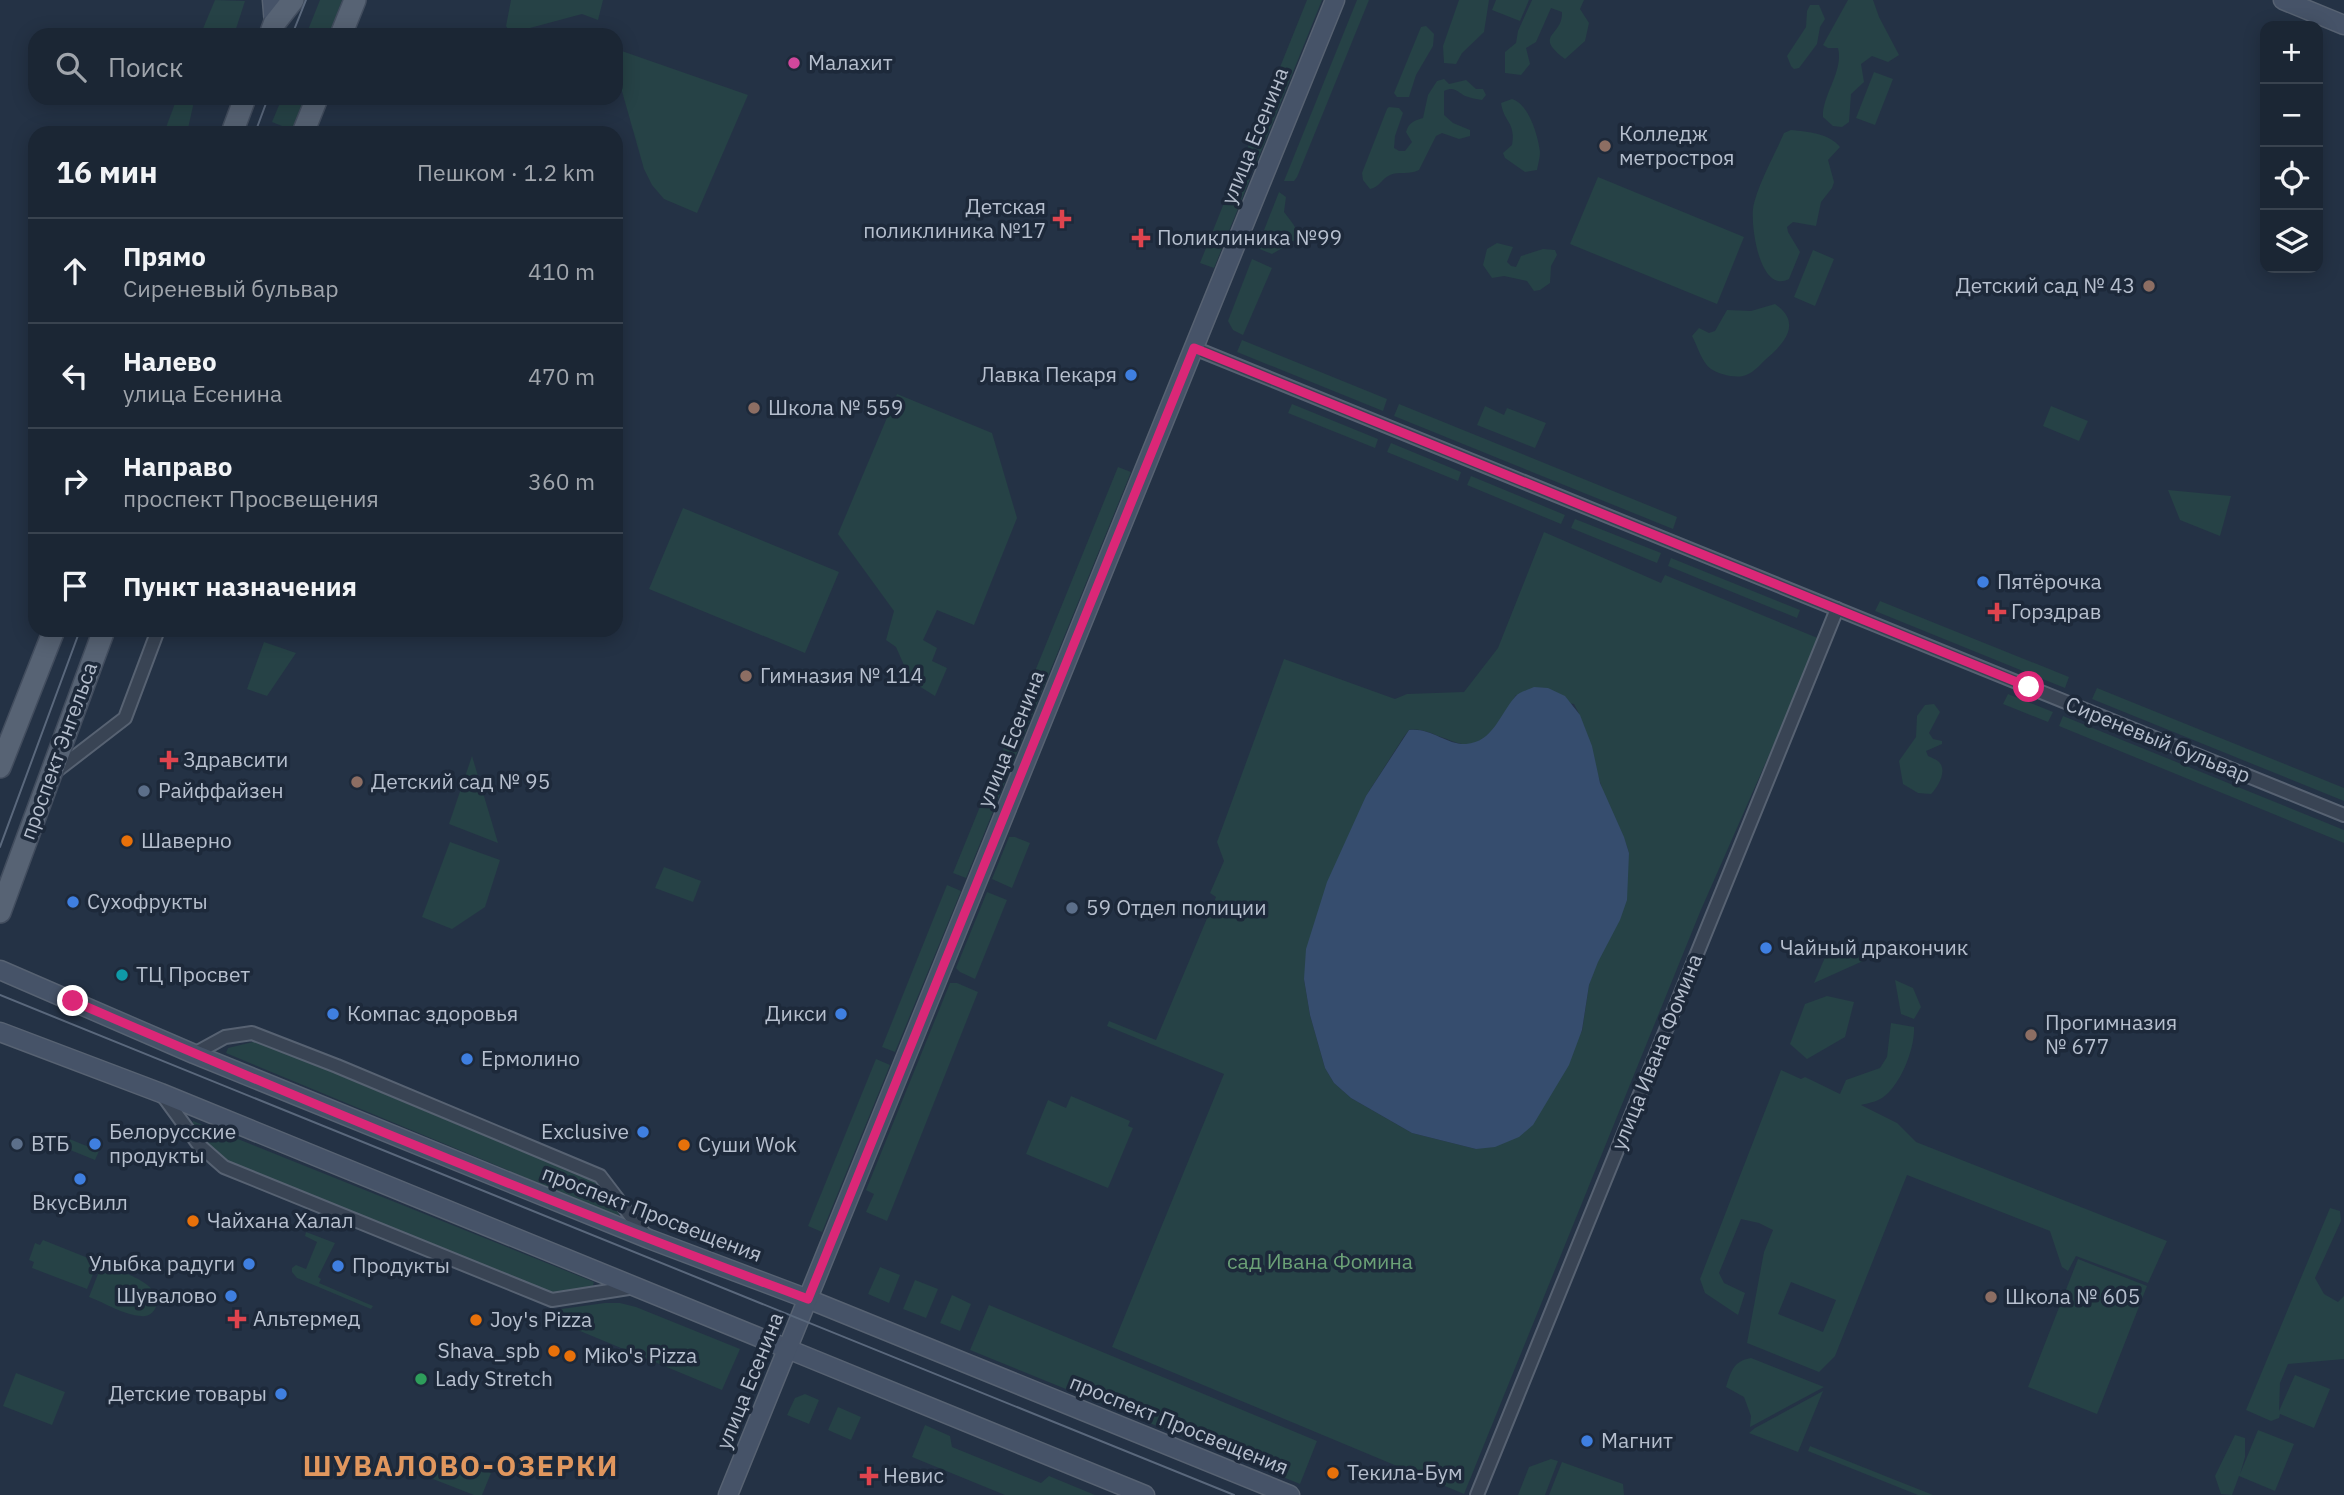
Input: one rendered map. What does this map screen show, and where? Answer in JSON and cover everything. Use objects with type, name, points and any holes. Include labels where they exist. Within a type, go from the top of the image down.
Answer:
[{"type":"main road","points":[[272,0],[272,28]]},
{"type":"main road","points":[[273,28],[292,0]]},
{"type":"main road","points":[[344,28],[355,0]]},
{"type":"main road","name":"улица Есенина","points":[[728,1495],[1335,0]]},
{"type":"main road","points":[[2283,0],[2344,25]]},
{"type":"main road","points":[[235,126],[242,105]]},
{"type":"main road","points":[[306,126],[314,105]]},
{"type":"main road","points":[[0,767],[51,637]]},
{"type":"main road","name":"проспект Энгельса","points":[[0,912],[101,637]]},
{"type":"main road","name":"проспект Просвещения","points":[[0,970],[194,1054],[1290,1495]]},
{"type":"main road","points":[[0,1032],[161,1093],[1145,1495]]},
{"type":"street","name":"Сиреневый бульвар","points":[[1194,348],[2344,815]]},
{"type":"street","name":"улица Ивана Фомина","points":[[1477,1495],[1837,609]]},
{"type":"street","points":[[49,777],[125,718],[155,637]]},
{"type":"street","points":[[194,1054],[225,1037],[252,1033],[337,1066],[600,1176],[649,1239]]},
{"type":"street","points":[[161,1093],[199,1145],[224,1167],[552,1300],[635,1287]]},
{"type":"green space","points":[[215,0],[245,1],[236,28],[203,28]]},
{"type":"green space","points":[[320,0],[342,0],[332,28],[309,28]]},
{"type":"green space","points":[[511,0],[603,0],[598,20],[582,14],[530,28],[506,26]]},
{"type":"green space","points":[[1307,0],[1322,0],[1254,169],[1241,164]]},
{"type":"green space","points":[[1357,0],[1369,0],[1297,177],[1294,181],[1284,181]]},
{"type":"green space","points":[[1459,0],[1489,0],[1484,32],[1462,53],[1456,64],[1444,63],[1443,46]]},
{"type":"green space","points":[[1496,0],[1529,0],[1520,21],[1492,10]]},
{"type":"green space","points":[[1532,0],[1584,0],[1580,9],[1589,23],[1585,41],[1565,59],[1555,51],[1550,40],[1561,20],[1562,12],[1551,8],[1536,42],[1526,48],[1530,64],[1521,75],[1505,73],[1505,52],[1516,43],[1518,31]]},
{"type":"green space","points":[[1848,0],[1873,0],[1899,55],[1888,62],[1872,56],[1861,64],[1864,82],[1851,94],[1849,122],[1842,127],[1833,126],[1823,117],[1839,57],[1838,48],[1823,45]]},
{"type":"green space","points":[[1810,5],[1819,5],[1825,19],[1820,27],[1817,44],[1799,68],[1794,69],[1787,56],[1806,27]]},
{"type":"green space","points":[[1426,26],[1434,34],[1433,46],[1416,75],[1409,97],[1397,97],[1394,93],[1421,27]]},
{"type":"green space","points":[[623,51],[748,95],[697,213],[664,199],[652,185],[644,169],[623,95]]},
{"type":"green space","points":[[1874,72],[1893,79],[1875,125],[1856,118]]},
{"type":"green space","points":[[1444,79],[1449,84],[1466,80],[1476,89],[1483,89],[1486,95],[1482,100],[1465,96],[1453,89],[1444,91],[1444,115],[1453,123],[1470,130],[1470,136],[1459,139],[1442,133],[1436,136],[1419,170],[1390,175],[1370,189],[1363,180],[1362,173],[1387,109],[1399,108],[1403,113],[1394,148],[1405,151],[1412,142],[1407,129],[1412,122],[1423,118],[1428,95],[1437,81]]},
{"type":"green space","points":[[1512,99],[1523,107],[1535,130],[1540,152],[1537,170],[1525,172],[1505,158],[1503,153],[1512,145],[1513,137],[1501,103]]},
{"type":"green space","points":[[174,105],[193,105],[189,126],[167,126]]},
{"type":"green space","points":[[279,105],[301,105],[294,126],[282,126],[272,122]]},
{"type":"green space","points":[[1791,130],[1824,136],[1840,147],[1828,160],[1834,182],[1821,202],[1816,226],[1793,222],[1787,227],[1800,252],[1789,279],[1779,281],[1771,277],[1759,257],[1753,209],[1762,181],[1784,133]]},
{"type":"green space","points":[[1236,173],[1250,179],[1214,268],[1200,263]]},
{"type":"green space","points":[[1598,177],[1744,237],[1717,304],[1570,244]]},
{"type":"green space","points":[[1279,192],[1286,197],[1284,212],[1297,233],[1293,241],[1272,254],[1257,248]]},
{"type":"green space","points":[[1497,243],[1513,247],[1507,262],[1516,267],[1521,256],[1543,249],[1555,250],[1557,255],[1551,266],[1550,283],[1534,291],[1527,281],[1504,276],[1492,278],[1483,265],[1487,249]]},
{"type":"green space","points":[[1813,250],[1834,259],[1815,306],[1794,297]]},
{"type":"green space","points":[[1252,259],[1272,268],[1243,335],[1233,330],[1228,321]]},
{"type":"green space","points":[[1775,304],[1788,319],[1788,333],[1779,347],[1758,367],[1746,375],[1735,376],[1726,375],[1708,366],[1692,336],[1699,328],[1709,333],[1715,331],[1727,310],[1751,311]]},
{"type":"green space","points":[[1242,340],[1387,399],[1383,411],[1237,352]]},
{"type":"green space","points":[[897,394],[992,433],[1017,518],[974,625],[937,610],[923,640],[937,648],[932,661],[947,668],[935,696],[911,681],[896,647],[886,640],[894,611],[838,534]]},
{"type":"green space","points":[[1292,404],[1378,439],[1375,448],[1288,413]]},
{"type":"green space","points":[[1399,404],[1677,517],[1673,529],[1394,416]]},
{"type":"green space","points":[[1485,406],[1504,415],[1507,408],[1546,423],[1535,448],[1477,425]]},
{"type":"green space","points":[[2051,406],[2088,421],[2079,441],[2043,426]]},
{"type":"green space","points":[[1391,443],[1461,472],[1458,481],[1387,452]]},
{"type":"green space","points":[[1118,467],[1131,472],[966,878],[953,873]]},
{"type":"green space","points":[[1471,476],[1565,515],[1561,524],[1467,485]]},
{"type":"green space","points":[[2168,490],[2231,496],[2220,536],[2180,520]]},
{"type":"green space","points":[[683,508],[839,572],[805,653],[649,589]]},
{"type":"green space","points":[[1575,519],[1661,553],[1657,563],[1571,528]]},
{"type":"green space","name":"сад Ивана Фомина","points":[[1544,532],[1661,583],[1665,575],[1820,639],[1700,912],[1464,1494],[1112,1347],[1224,1074],[1107,1026],[1109,1021],[1156,1040],[1216,897],[1210,893],[1224,861],[1217,842],[1284,659],[1395,699],[1407,694],[1464,692],[1498,648]],"holes":[[[1516,695],[1574,704],[1586,733],[1603,791],[1629,853],[1589,985],[1582,1031],[1476,1149],[1412,1133],[1351,1098],[1334,1083],[1325,1068],[1310,1015],[1304,979],[1366,796],[1409,730],[1421,730],[1459,743],[1471,744],[1480,741],[1495,728]]]},
{"type":"green space","points":[[1671,558],[1800,610],[1797,618],[1668,566]]},
{"type":"green space","points":[[1880,601],[2069,677],[2065,688],[1875,611]]},
{"type":"green space","points":[[264,642],[296,653],[267,696],[247,689]]},
{"type":"green space","points":[[2097,688],[2344,788],[2344,801],[2092,699]]},
{"type":"green space","points":[[2008,694],[2053,712],[2048,722],[2003,704]]},
{"type":"green space","points":[[1934,704],[1940,712],[1929,733],[1933,739],[1942,741],[1942,744],[1926,751],[1928,756],[1939,762],[1942,774],[1939,784],[1931,794],[1918,793],[1903,784],[1899,761],[1916,737],[1917,716],[1925,705]]},
{"type":"green space","points":[[2063,716],[2344,830],[2344,843],[2059,726]]},
{"type":"green space","points":[[472,756],[498,843],[449,824]]},
{"type":"green space","points":[[1009,837],[1030,843],[1012,888],[992,879]]},
{"type":"green space","points":[[450,842],[500,860],[485,907],[452,929],[422,917]]},
{"type":"green space","points":[[664,867],[701,881],[693,902],[655,888]]},
{"type":"green space","points":[[947,885],[961,891],[895,1052],[882,1047]]},
{"type":"green space","points":[[987,892],[1007,900],[975,979],[956,968]]},
{"type":"green space","points":[[1850,950],[1862,955],[1863,961],[1814,983],[1826,955]]},
{"type":"green space","points":[[1895,980],[1913,988],[1921,1007],[1914,1019],[1901,1014]]},
{"type":"green space","points":[[950,983],[957,983],[978,992],[887,1221],[866,1212],[874,1194],[866,1190]]},
{"type":"green space","points":[[1827,996],[1854,1002],[1845,1037],[1807,1059],[1790,1044],[1805,1004]]},
{"type":"green space","points":[[1891,1023],[1914,1027],[1909,1055],[1895,1084],[1882,1098],[1861,1105],[1897,1123],[1916,1142],[2167,1241],[2148,1283],[2076,1256],[2068,1271],[2062,1267],[2050,1231],[1907,1175],[1835,1356],[1819,1372],[1747,1343],[1764,1252],[1773,1230],[1741,1219],[1719,1273],[1724,1283],[1745,1293],[1738,1315],[1705,1293],[1700,1279],[1781,1070],[1801,1079],[1805,1077],[1840,1094],[1846,1080],[1880,1068],[1887,1057]],"holes":[[[1791,1282],[1836,1300],[1823,1332],[1778,1314]]]},
{"type":"green space","points":[[257,1041],[596,1182],[621,1211],[618,1216],[226,1053],[228,1048]]},
{"type":"green space","points":[[876,1059],[890,1065],[822,1232],[808,1226]]},
{"type":"green space","points":[[1071,1096],[1130,1121],[1128,1126],[1133,1128],[1108,1188],[1026,1154],[1048,1100],[1066,1108]]},
{"type":"green space","points":[[193,1121],[594,1282],[592,1289],[553,1294],[228,1162],[205,1142],[192,1126]]},
{"type":"green space","points":[[52,1132],[99,1151],[95,1160],[48,1141]]},
{"type":"green space","points":[[2330,1208],[2340,1211],[2341,1221],[2315,1278],[2324,1294],[2338,1302],[2344,1296],[2344,1359],[2288,1364],[2280,1383],[2279,1411],[2295,1375],[2330,1389],[2314,1428],[2280,1414],[2279,1418],[2271,1421],[2246,1410]]},
{"type":"green space","points":[[306,1232],[335,1243],[318,1277],[321,1279],[319,1283],[373,1306],[371,1309],[297,1278],[292,1268],[296,1265],[306,1269],[317,1242],[305,1236]]},
{"type":"green space","points":[[43,1240],[98,1262],[87,1289],[32,1268],[34,1262],[29,1260],[35,1243],[40,1245]]},
{"type":"green space","points":[[2078,1259],[2147,1286],[2097,1414],[2028,1387]]},
{"type":"green space","points":[[102,1264],[148,1286],[157,1300],[155,1309],[149,1315],[135,1315],[89,1297]]},
{"type":"green space","points":[[880,1267],[900,1275],[889,1303],[868,1294]]},
{"type":"green space","points":[[915,1280],[938,1289],[926,1318],[903,1309]]},
{"type":"green space","points":[[952,1295],[971,1304],[960,1331],[940,1323]]},
{"type":"green space","points":[[605,1303],[636,1307],[740,1349],[722,1390],[556,1321],[561,1309]]},
{"type":"green space","points":[[989,1305],[1317,1441],[1300,1484],[970,1350]]},
{"type":"green space","points":[[1751,1358],[1824,1387],[1750,1427],[1751,1416],[1744,1397],[1726,1387],[1736,1365]]},
{"type":"green space","points":[[16,1373],[65,1392],[52,1425],[3,1406]]},
{"type":"green space","points":[[1823,1391],[1798,1452],[1749,1433],[1755,1428]]},
{"type":"green space","points":[[805,1394],[819,1400],[809,1424],[787,1415],[795,1398]]},
{"type":"green space","points":[[838,1407],[861,1417],[851,1440],[828,1430]]},
{"type":"green space","points":[[925,1425],[950,1436],[952,1447],[1041,1483],[1049,1476],[1095,1495],[1005,1495],[912,1457]]},
{"type":"green space","points":[[2258,1430],[2294,1444],[2275,1491],[2239,1476],[2232,1495],[2221,1494],[2215,1476],[2235,1435],[2245,1438],[2245,1457],[2240,1474]]},
{"type":"green space","points":[[1810,1446],[1933,1495],[1918,1495],[1808,1451]]},
{"type":"green space","points":[[444,1453],[491,1473],[482,1495],[474,1495],[433,1479]]},
{"type":"green space","points":[[1551,1459],[1558,1461],[1545,1495],[1518,1495],[1529,1467]]},
{"type":"green space","points":[[1562,1462],[1623,1484],[1624,1495],[1549,1495]]},
{"type":"water","points":[[1534,687],[1548,688],[1565,696],[1580,715],[1592,746],[1600,783],[1629,853],[1627,900],[1589,985],[1582,1030],[1569,1065],[1533,1125],[1519,1137],[1495,1147],[1476,1149],[1412,1133],[1351,1098],[1334,1083],[1325,1068],[1310,1015],[1304,979],[1306,949],[1327,882],[1366,796],[1409,730],[1424,731],[1459,744],[1475,742],[1489,733],[1517,695]]},
{"type":"tram line","points":[[295,28],[306,0]]},
{"type":"tram line","points":[[258,126],[265,105]]},
{"type":"tram line","points":[[0,847],[77,637]]},
{"type":"tram line","points":[[0,995],[1234,1495]]},
{"type":"place","name":"Малахит","points":[[794,63]]},
{"type":"place","name":"Колледж метростроя","points":[[1605,146]]},
{"type":"place","name":"Детская поликлиника №17","points":[[1062,219]]},
{"type":"place","name":"Поликлиника №99","points":[[1141,238]]},
{"type":"place","name":"Детский сад № 43","points":[[2149,286]]},
{"type":"place","name":"Лавка Пекаря","points":[[1131,375]]},
{"type":"place","name":"Школа № 559","points":[[754,408]]},
{"type":"place","name":"Пятёрочка","points":[[1983,582]]},
{"type":"place","name":"Горздрав","points":[[1997,612]]},
{"type":"place","name":"Гимназия № 114","points":[[746,676]]},
{"type":"place","name":"Здравсити","points":[[169,760]]},
{"type":"place","name":"Детский сад № 95","points":[[357,782]]},
{"type":"place","name":"Райффайзен","points":[[144,791]]},
{"type":"place","name":"Шаверно","points":[[127,841]]},
{"type":"place","name":"Сухофрукты","points":[[73,902]]},
{"type":"place","name":"59 Отдел полиции","points":[[1072,908]]},
{"type":"place","name":"Чайный дракончик","points":[[1766,948]]},
{"type":"place","name":"ТЦ Просвет","points":[[122,975]]},
{"type":"place","name":"Компас здоровья","points":[[333,1014]]},
{"type":"place","name":"Дикси","points":[[841,1014]]},
{"type":"place","name":"Прогимназия № 677","points":[[2031,1035]]},
{"type":"place","name":"Ермолино","points":[[467,1059]]},
{"type":"place","name":"Exclusive","points":[[643,1132]]},
{"type":"place","name":"ВТБ","points":[[17,1144]]},
{"type":"place","name":"Белорусские продукты","points":[[95,1144]]},
{"type":"place","name":"Суши Wok","points":[[684,1145]]},
{"type":"place","name":"ВкусВилл","points":[[80,1179]]},
{"type":"place","name":"Чайхана Халал","points":[[193,1221]]},
{"type":"place","name":"Улыбка радуги","points":[[249,1264]]},
{"type":"place","name":"Продукты","points":[[338,1266]]},
{"type":"place","name":"Шувалово","points":[[231,1296]]},
{"type":"place","name":"Школа № 605","points":[[1991,1297]]},
{"type":"place","name":"Альтермед","points":[[237,1319]]},
{"type":"place","name":"Joy's Pizza","points":[[476,1320]]},
{"type":"place","name":"Shava_spb","points":[[554,1351]]},
{"type":"place","name":"Miko's Pizza","points":[[570,1356]]},
{"type":"place","name":"Lady Stretch","points":[[421,1379]]},
{"type":"place","name":"Детские товары","points":[[281,1394]]},
{"type":"place","name":"Магнит","points":[[1587,1441]]},
{"type":"place","name":"Текила-Бум","points":[[1333,1473]]},
{"type":"place","name":"Невис","points":[[869,1476]]},
{"type":"district","name":"ШУВАЛОВО-ОЗЕРКИ","points":[[461,1466]]},
{"type":"route","points":[[73,1001],[194,1054],[649,1239],[808,1299],[1194,348],[2029,687]]}]
